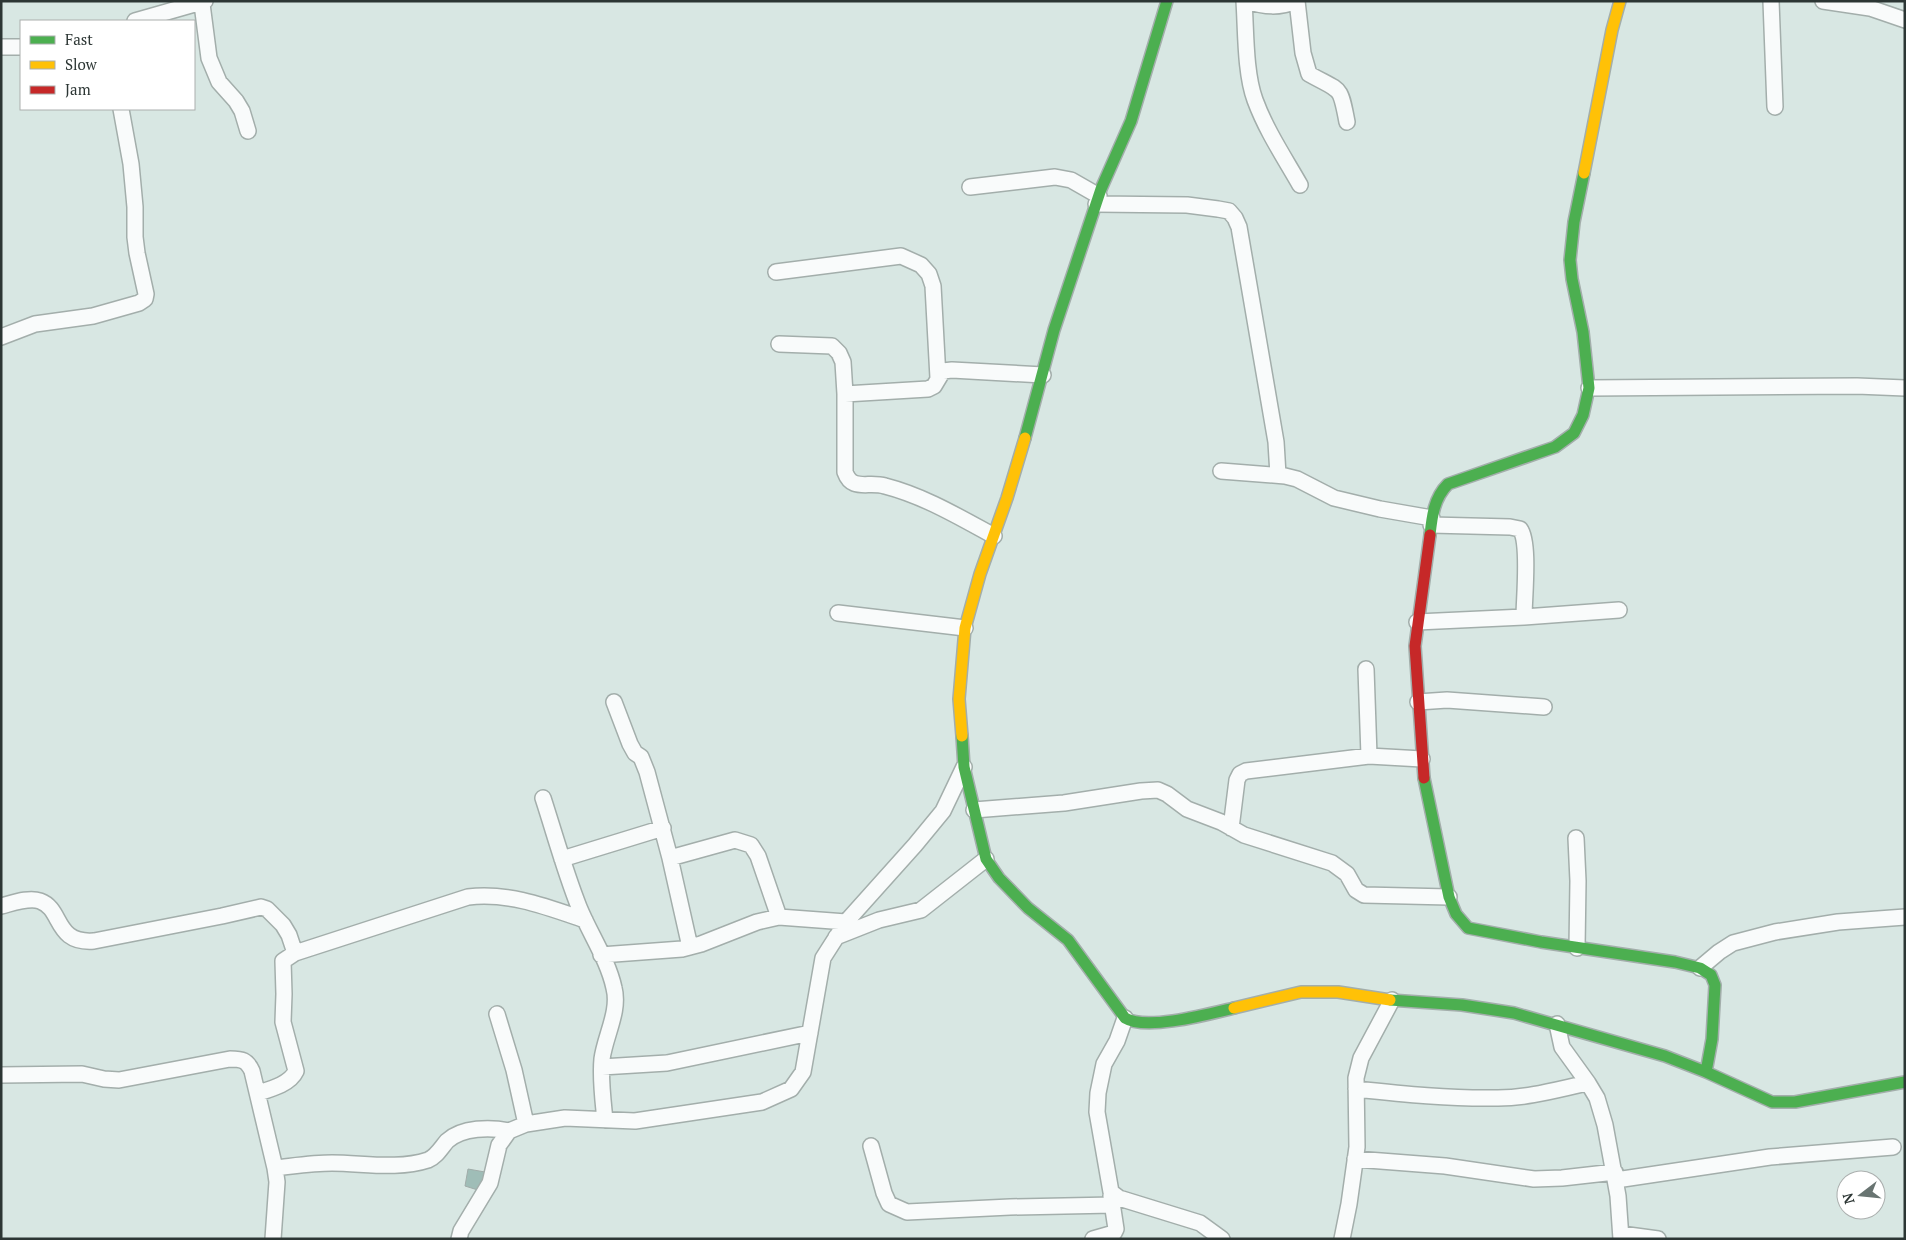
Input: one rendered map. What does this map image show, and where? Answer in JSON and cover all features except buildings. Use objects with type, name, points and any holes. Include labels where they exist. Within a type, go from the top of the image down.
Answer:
[{"type":"street","points":[[1167,1],[1131,121],[1097,200],[1054,330],[1028,433],[980,574],[965,628],[959,699],[964,767],[986,860],[999,878],[1028,908],[1068,940],[1125,1018],[1133,1023],[1182,1020],[1301,992],[1338,992],[1392,1000],[1462,1005],[1514,1012],[1601,1039],[1665,1056],[1772,1102],[1795,1102],[1905,1082]]},
{"type":"street","points":[[1300,185],[1266,125],[1255,99],[1250,80],[1245,1],[1263,6],[1287,5],[1297,1],[1303,53],[1309,74],[1334,86],[1342,95],[1347,122]]},
{"type":"street","points":[[1620,1],[1612,30],[1574,222],[1570,260],[1586,348],[1590,388],[1583,415],[1574,433],[1556,447],[1448,484],[1440,492],[1431,522],[1415,646],[1424,785],[1449,897],[1456,914],[1468,928],[1577,948],[1675,962],[1700,968],[1711,976],[1714,985],[1712,1039],[1706,1072]]},
{"type":"street","points":[[1771,1],[1775,107]]},
{"type":"street","points":[[1823,1],[1870,8],[1905,20]]},
{"type":"street","points":[[139,20],[204,2],[209,58],[219,82],[236,101],[242,111],[248,131]]},
{"type":"street","points":[[1,47],[20,47]]},
{"type":"street","points":[[1,337],[34,324],[93,316],[139,303],[145,299],[146,294],[140,272],[135,237],[135,207],[131,164],[121,110]]},
{"type":"street","points":[[970,187],[1055,177],[1071,180],[1097,200],[1187,205],[1229,211],[1239,226],[1276,442],[1278,475]]},
{"type":"street","points":[[776,272],[901,256],[921,265],[929,274],[933,286],[938,378]]},
{"type":"street","points":[[779,344],[832,346],[839,353],[843,362],[845,472],[848,481],[854,484],[880,484],[904,491],[937,505],[994,536]]},
{"type":"street","points":[[845,394],[928,389],[934,386],[943,372],[952,370],[1042,375]]},
{"type":"street","points":[[1590,388],[1857,386],[1905,388]]},
{"type":"street","points":[[1221,471],[1297,478],[1334,498],[1431,522],[1520,529],[1524,534],[1525,549],[1524,617]]},
{"type":"street","points":[[1417,622],[1619,610]]},
{"type":"street","points":[[838,614],[965,628]]},
{"type":"street","points":[[1366,669],[1369,756]]},
{"type":"street","points":[[1418,702],[1448,700],[1544,707]]},
{"type":"street","points":[[614,702],[630,744],[635,753],[641,757],[647,772],[670,858],[690,947]]},
{"type":"street","points":[[1231,828],[1237,780],[1240,774],[1246,771],[1369,756],[1422,759]]},
{"type":"street","points":[[459,1239],[468,1219],[490,1183],[499,1145],[509,1131],[526,1124],[565,1118],[634,1121],[762,1102],[791,1088],[802,1072],[823,958],[846,922],[943,811],[964,767]]},
{"type":"street","points":[[974,810],[1064,803],[1158,790],[1167,794],[1187,809],[1258,840],[1332,863],[1347,874],[1356,890],[1364,894],[1449,897]]},
{"type":"street","points":[[544,798],[562,859],[585,920],[615,989],[614,1008],[602,1058],[605,1120]]},
{"type":"street","points":[[562,859],[662,828]]},
{"type":"street","points":[[1576,838],[1578,880],[1577,948]]},
{"type":"street","points":[[670,858],[735,840],[751,845],[758,856],[779,916]]},
{"type":"street","points":[[836,937],[878,920],[921,910],[986,860]]},
{"type":"street","points":[[258,1093],[282,1084],[293,1077],[296,1071],[283,1022],[284,994],[282,972],[283,961],[295,953],[468,897],[484,895],[530,901],[585,920]]},
{"type":"street","points":[[1,906],[39,900],[46,904],[70,936],[83,942],[138,933],[261,907],[267,909],[283,925],[289,935],[295,953]]},
{"type":"street","points":[[601,955],[682,949],[779,916],[846,922]]},
{"type":"street","points":[[1700,968],[1733,943],[1774,932],[1838,922],[1905,917]]},
{"type":"street","points":[[1342,1239],[1355,1159],[1356,1078],[1361,1058],[1392,1000]]},
{"type":"street","points":[[497,1014],[514,1070],[526,1124]]},
{"type":"street","points":[[1093,1239],[1114,1233],[1116,1223],[1097,1112],[1098,1093],[1104,1064],[1117,1041],[1125,1018]]},
{"type":"street","points":[[1557,1024],[1562,1047],[1588,1082],[1597,1098],[1605,1125],[1615,1176],[1621,1236],[1658,1239]]},
{"type":"street","points":[[602,1067],[667,1063],[810,1033]]},
{"type":"street","points":[[1,1075],[82,1074],[104,1079],[120,1080],[230,1059],[241,1059],[248,1063],[258,1093],[275,1168],[277,1182],[274,1239]]},
{"type":"street","points":[[1356,1089],[1415,1095],[1498,1098],[1534,1095],[1588,1082]]},
{"type":"street","points":[[275,1168],[332,1163],[394,1165],[416,1162],[435,1156],[449,1139],[459,1134],[492,1127],[509,1131]]},
{"type":"street","points":[[871,1146],[884,1194],[889,1204],[907,1212],[1010,1207],[1119,1198],[1200,1223],[1222,1239]]},
{"type":"street","points":[[1355,1159],[1445,1166],[1534,1179],[1615,1176],[1770,1157],[1893,1147]]},
{"type":"traffic: fast","points":[[1025,438],[1054,330],[1101,189],[1131,121],[1167,1]]},
{"type":"traffic: fast","points":[[1430,535],[1437,501],[1448,484],[1555,447],[1574,433],[1583,415],[1589,388],[1583,332],[1570,260],[1574,222],[1584,173]]},
{"type":"traffic: fast","points":[[962,736],[964,767],[986,859],[999,878],[1028,908],[1068,940],[1125,1018],[1135,1022],[1162,1022],[1234,1008]]},
{"type":"traffic: fast","points":[[1424,778],[1449,897],[1456,914],[1468,928],[1541,942],[1675,962],[1700,968],[1711,975],[1715,985],[1712,1039],[1706,1072]]},
{"type":"traffic: fast","points":[[1390,1000],[1462,1005],[1514,1013],[1665,1056],[1772,1102],[1795,1102],[1905,1082]]},
{"type":"traffic: slow","points":[[1584,173],[1612,30],[1620,1]]},
{"type":"traffic: slow","points":[[962,736],[959,699],[965,628],[980,574],[1007,498],[1025,438]]},
{"type":"traffic: slow","points":[[1234,1008],[1301,992],[1338,992],[1390,1000]]},
{"type":"traffic: jam","points":[[1424,778],[1415,646],[1430,535]]}]
